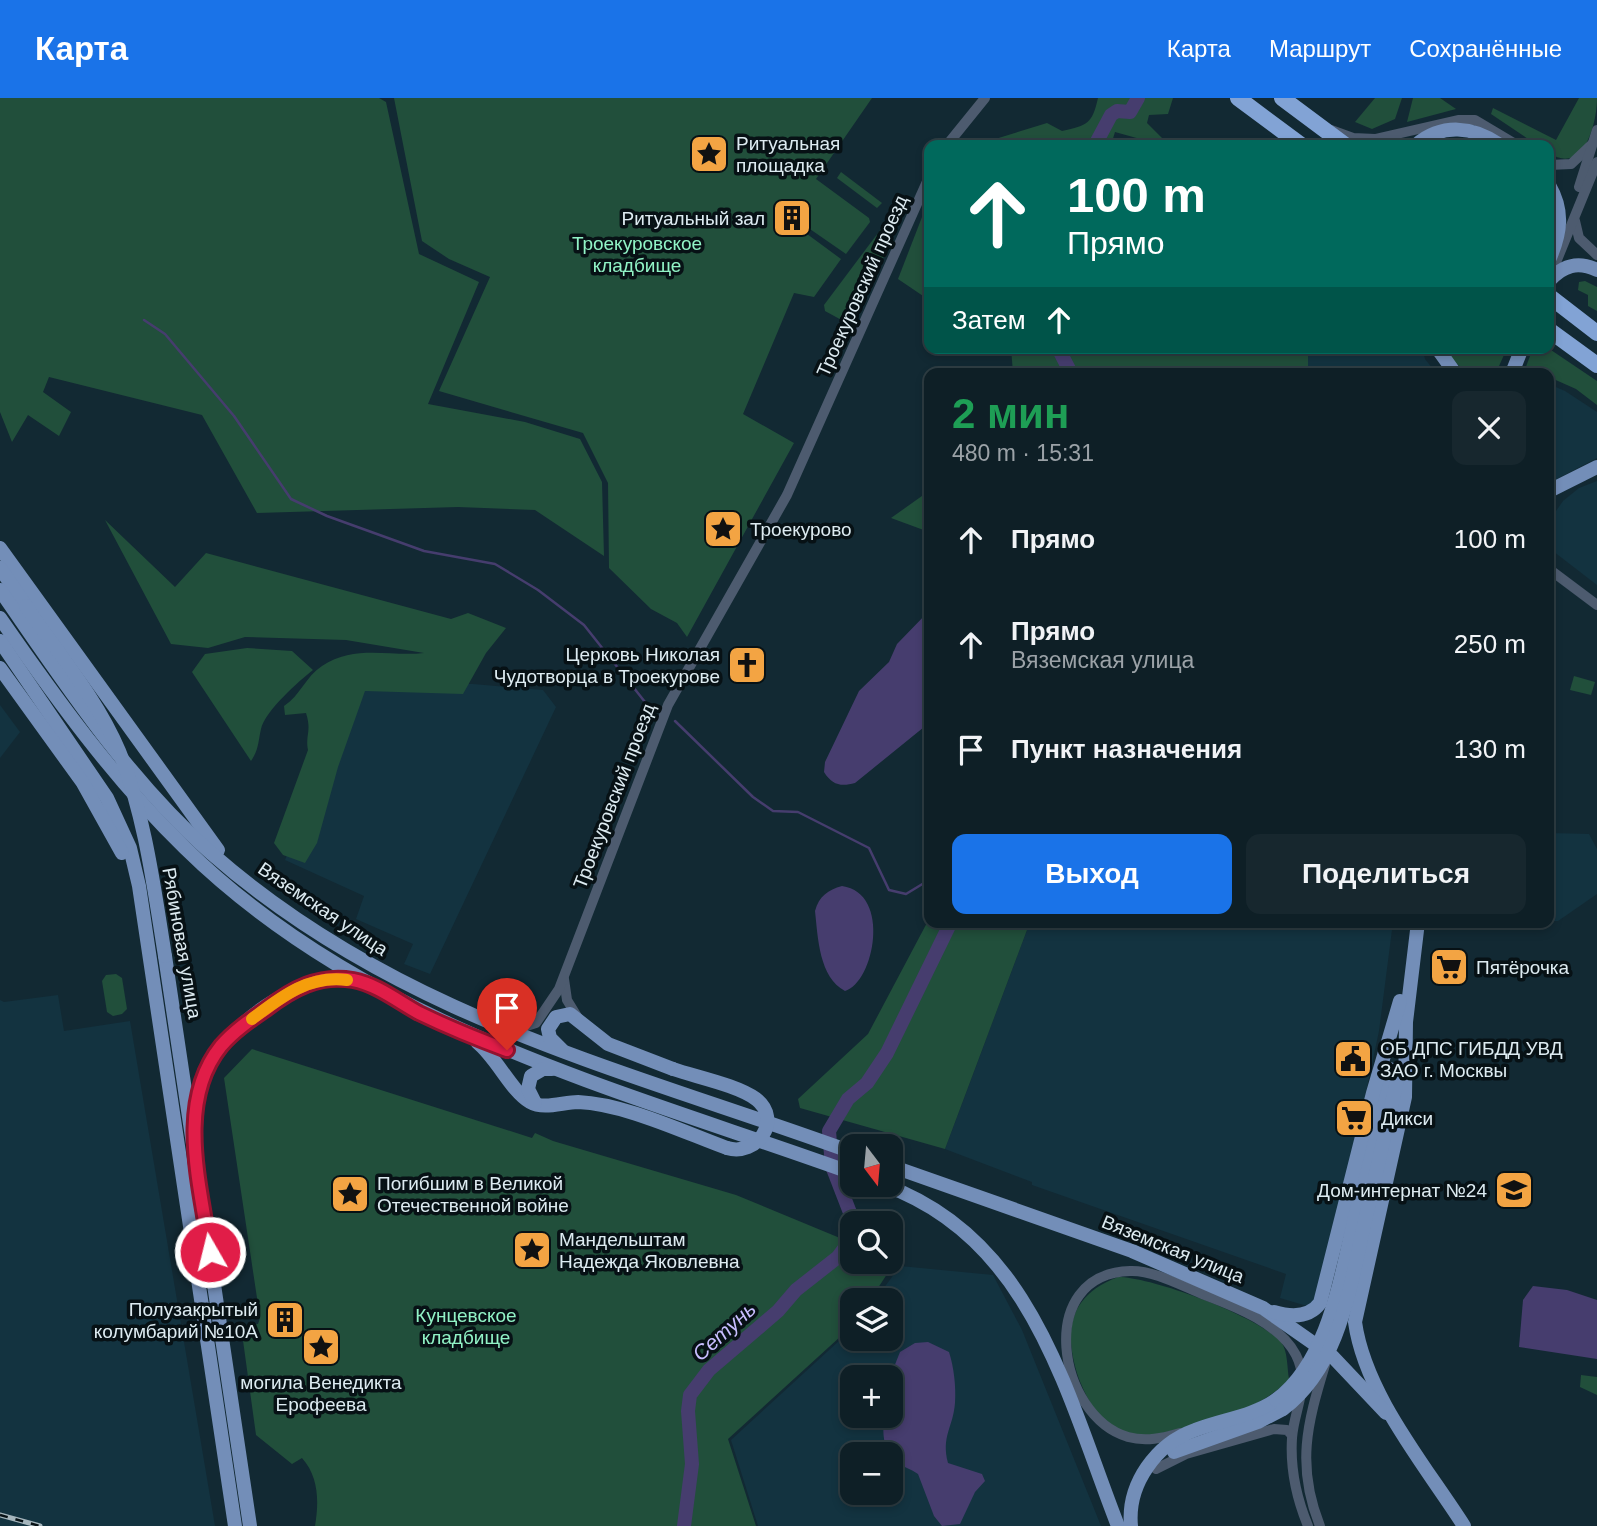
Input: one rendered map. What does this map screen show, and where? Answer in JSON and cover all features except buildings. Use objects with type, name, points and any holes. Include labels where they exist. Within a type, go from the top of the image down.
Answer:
[{"type":"highway","points":[[1238,98],[1294,140]]},
{"type":"highway","points":[[1282,98],[1338,140]]},
{"type":"highway","points":[[1554,300],[1597,333]]},
{"type":"highway","points":[[1554,334],[1597,365]]},
{"type":"main road","points":[[1424,140],[1436,132],[1457,129],[1473,131],[1490,140]]},
{"type":"main road","points":[[1554,198],[1559,211],[1559,236],[1554,248]]},
{"type":"main road","points":[[1554,276],[1567,266],[1587,265],[1597,270]]},
{"type":"main road","points":[[1554,488],[1597,467]]},
{"type":"main road","points":[[0,548],[194,818],[242,877]]},
{"type":"main road","name":"Рябиновая улица","points":[[0,568],[100,715],[118,749],[136,802],[165,956],[250,1526]]},
{"type":"main road","name":"Вяземская улица","points":[[0,590],[131,771],[211,853],[335,945],[376,970],[505,1031],[840,1148]]},
{"type":"main road","name":"Вяземская улица","points":[[0,618],[97,754],[186,849],[255,909],[337,967],[419,1012],[468,1035],[840,1169]]},
{"type":"main road","name":"Рябиновая улица","points":[[0,640],[86,765],[119,820],[130,848],[235,1526]]},
{"type":"main road","points":[[0,668],[101,812],[123,855],[142,913]]},
{"type":"main road","points":[[1139,1526],[1142,1500],[1156,1469],[1185,1446],[1258,1422],[1312,1382],[1328,1356],[1364,1202],[1391,1060],[1409,928]]},
{"type":"main road","points":[[1131,1526],[1136,1487],[1145,1467],[1172,1442],[1193,1430],[1280,1404],[1299,1380],[1317,1349],[1392,1108],[1417,928]]},
{"type":"main road","points":[[194,1146],[200,1088],[209,1064],[235,1032],[281,997],[314,981],[330,978],[377,988]]},
{"type":"main road","points":[[1263,1308],[1296,1316],[1314,1310],[1321,1303],[1373,1093],[1400,1001]]},
{"type":"main road","points":[[468,1035],[496,1060],[522,1095],[536,1104],[579,1102],[612,1108],[727,1148],[747,1149],[762,1138],[767,1124],[761,1105],[750,1096],[608,1044],[559,1019],[553,1042],[564,1052]]},
{"type":"main road","points":[[1355,1318],[1405,1097],[1406,1022]]},
{"type":"main road","points":[[536,1104],[528,1089],[531,1076],[543,1069],[558,1069]]},
{"type":"main road","name":"Вяземская улица","points":[[903,1170],[1132,1251],[1263,1308],[1333,1357],[1404,1432]]},
{"type":"main road","points":[[903,1191],[933,1206],[965,1229],[992,1255],[1016,1290],[1037,1323],[1118,1526]]},
{"type":"main road","name":"Вяземская улица","points":[[1355,1318],[1363,1360],[1404,1432],[1464,1526]]},
{"type":"street","points":[[951,140],[985,98]]},
{"type":"street","points":[[1319,126],[1353,138],[1375,139],[1458,120],[1475,120],[1509,140]]},
{"type":"street","points":[[1554,268],[1575,217],[1593,162],[1597,130]]},
{"type":"street","points":[[1554,165],[1571,164],[1594,145]]},
{"type":"street","points":[[1559,236],[1593,162]]},
{"type":"street","name":"Троекуровский проезд","points":[[559,1019],[559,989],[668,705],[787,495],[924,188]]},
{"type":"street","points":[[1575,217],[1579,238],[1597,255]]},
{"type":"street","points":[[1554,573],[1597,605]]},
{"type":"street","points":[[559,1019],[565,995],[565,975]]},
{"type":"street","points":[[559,989],[559,1019]]},
{"type":"street","points":[[559,989],[559,1019]]},
{"type":"street","points":[[505,1031],[524,1030],[559,1019]]},
{"type":"street","points":[[1193,1430],[1147,1440],[1129,1438],[1103,1425],[1086,1404],[1066,1354],[1065,1330],[1078,1298],[1095,1282],[1116,1273],[1140,1271],[1221,1301],[1278,1332],[1293,1350],[1302,1372],[1302,1398],[1292,1435],[1295,1484],[1308,1526]]},
{"type":"street","points":[[1321,1303],[1322,1318],[1332,1325],[1348,1324],[1355,1318]]},
{"type":"street","points":[[1320,1526],[1308,1488],[1305,1461],[1309,1418],[1328,1356]]},
{"type":"street","points":[[1156,1469],[1186,1454],[1274,1429],[1287,1430],[1292,1435]]},
{"type":"shaded area","points":[[1308,354],[1424,354],[1432,368],[1308,368]]},
{"type":"shaded area","points":[[1554,386],[1597,412],[1597,458],[1554,480]]},
{"type":"shaded area","points":[[1597,481],[1597,585],[1554,552],[1554,514],[1563,501],[1579,488]]},
{"type":"shaded area","points":[[924,616],[924,727],[855,783],[841,785],[824,772],[825,762],[859,691],[889,662],[897,644]]},
{"type":"shaded area","points":[[361,684],[473,684],[543,690],[556,707],[430,974],[404,964],[413,944],[356,919],[364,896],[285,860]]},
{"type":"shaded area","points":[[0,705],[20,732],[0,758]]},
{"type":"shaded area","points":[[1554,833],[1589,834],[1597,849],[1597,894],[1558,921],[1554,921]]},
{"type":"shaded area","points":[[842,886],[858,892],[868,904],[873,920],[870,956],[864,972],[855,984],[845,991],[836,985],[825,967],[815,911],[825,894]]},
{"type":"shaded area","points":[[1028,928],[1392,928],[1379,1031],[1365,1097],[1365,1117],[1316,1302],[1307,1306],[1280,1298],[1286,1274],[1032,1185],[1032,1182],[945,1149]]},
{"type":"shaded area","points":[[58,995],[64,1031],[130,1021],[215,1526],[0,1526],[0,1000],[4,1002]]},
{"type":"shaded area","points":[[903,1266],[993,1275],[1022,1330],[1101,1526],[758,1526],[731,1440],[840,1340],[840,1351],[903,1351],[903,1288],[884,1288],[894,1274],[903,1274]]},
{"type":"shaded area","points":[[1533,1286],[1567,1290],[1597,1300],[1597,1359],[1519,1347],[1523,1300]]},
{"type":"shaded area","points":[[928,1342],[949,1352],[955,1384],[955,1403],[946,1446],[948,1463],[982,1474],[985,1481],[975,1492],[960,1524],[942,1526],[934,1516],[918,1474],[903,1466],[903,1442],[885,1442],[883,1428],[903,1428],[903,1365],[895,1365],[900,1352],[915,1343]]},
{"type":"green space","points":[[0,98],[379,98],[386,102],[419,254],[479,282],[428,404],[525,422],[580,439],[602,482],[604,556],[535,510],[458,507],[257,513],[202,415],[49,377],[43,392],[71,412],[59,436],[28,415],[12,442],[0,412]]},
{"type":"green space","name":"Троекуровское кладбище","points":[[394,98],[872,98],[816,179],[869,218],[870,222],[846,254],[807,227],[803,231],[841,259],[814,297],[794,293],[743,414],[794,443],[687,637],[677,623],[651,609],[609,568],[608,483],[583,433],[439,391],[490,277],[449,259],[422,241]]},
{"type":"green space","points":[[1098,98],[1173,98],[1168,114],[1149,115],[1147,123],[1164,140],[1144,140],[1115,132],[1113,140],[992,140],[1047,123],[1062,131],[1078,127],[1088,122]]},
{"type":"green space","points":[[1375,98],[1402,98],[1395,119],[1372,129],[1355,122]]},
{"type":"green space","points":[[1413,98],[1440,98],[1456,109],[1407,122]]},
{"type":"green space","points":[[1579,98],[1597,98],[1594,120],[1586,144],[1571,158],[1554,155],[1554,140],[1530,140],[1491,114],[1493,108],[1556,140]]},
{"type":"green space","points":[[841,172],[882,203],[877,208],[837,178]]},
{"type":"green space","points":[[924,212],[924,297],[898,279]]},
{"type":"green space","points":[[881,229],[892,239],[851,328],[845,330],[847,323],[825,311],[824,305]]},
{"type":"green space","points":[[1585,281],[1597,287],[1597,311],[1588,306],[1588,295],[1578,290],[1579,282]]},
{"type":"green space","points":[[1554,352],[1597,381],[1597,405],[1576,389],[1554,379],[1554,368],[1526,368],[1531,354]]},
{"type":"green space","points":[[1011,354],[1308,354],[1308,368],[1013,368]]},
{"type":"green space","points":[[1448,354],[1504,354],[1498,368],[1461,368]]},
{"type":"green space","points":[[924,495],[924,530],[891,518]]},
{"type":"green space","points":[[105,520],[175,587],[206,553],[451,619],[468,613],[506,628],[486,653],[463,694],[365,691],[338,767],[317,843],[305,863],[283,855],[274,843],[308,750],[306,713],[285,715],[284,706],[316,670],[334,659],[360,653],[424,653],[346,640],[245,637],[208,648],[171,644]]},
{"type":"green space","points":[[247,648],[292,651],[313,670],[283,697],[269,714],[261,729],[257,749],[251,761],[192,672],[205,654]]},
{"type":"green space","points":[[1574,676],[1595,682],[1591,695],[1570,690]]},
{"type":"green space","points":[[924,928],[1028,928],[945,1149],[903,1137],[903,1134],[892,1134],[800,1108],[798,1099],[868,1034]]},
{"type":"green space","points":[[116,974],[122,978],[127,1009],[122,1014],[113,1016],[107,1012],[102,981],[106,975]]},
{"type":"green space","name":"Кунцевское кладбище","points":[[252,1049],[532,1138],[535,1133],[553,1141],[736,1195],[840,1238],[840,1274],[887,1274],[878,1288],[840,1288],[840,1337],[728,1439],[756,1526],[315,1526],[316,1490],[308,1465],[302,1458],[292,1464],[256,1435],[241,1326],[258,1324],[260,1318],[224,1078]]},
{"type":"green space","points":[[1118,1277],[1178,1291],[1251,1321],[1281,1342],[1286,1355],[1289,1379],[1261,1401],[1209,1421],[1155,1435],[1134,1434],[1113,1427],[1097,1412],[1082,1386],[1074,1362],[1071,1331],[1079,1305],[1101,1285]]},
{"type":"green space","points":[[1581,1375],[1597,1377],[1597,1395],[1580,1387]]},
{"type":"waterway","name":"Сетунь","points":[[1098,140],[1111,115],[1117,111],[1130,112],[1138,98]]},
{"type":"waterway","points":[[144,320],[165,334],[234,416],[291,499],[327,516],[424,551],[495,564],[538,590],[584,625],[645,702]]},
{"type":"waterway","name":"Сетунь","points":[[1061,354],[1068,368]]},
{"type":"waterway","points":[[675,721],[753,797],[773,811],[798,812],[869,848],[889,890],[906,894],[924,883]]},
{"type":"waterway","name":"Сетунь","points":[[849,1211],[832,1166],[829,1131],[848,1099],[867,1083],[887,1053],[948,928]]},
{"type":"waterway","name":"Сетунь","points":[[684,1526],[692,1464],[688,1411],[690,1395],[709,1370],[778,1311],[796,1290],[840,1254]]},
{"type":"railway","points":[[0,1515],[40,1526]]},
{"type":"slow traffic","points":[[252,1019],[294,989],[330,978],[347,980]]},
{"type":"place","name":"Ритуальная площадка","points":[[709,154]]},
{"type":"place","name":"Ритуальный зал","points":[[792,218]]},
{"type":"place","name":"Троекурово","points":[[723,529]]},
{"type":"place","name":"Церковь Николая Чудотворца в Троекурове","points":[[747,665]]},
{"type":"place","name":"Пятёрочка","points":[[1449,967]]},
{"type":"place","name":"ОБ ДПС ГИБДД УВД ЗАО г. Москвы","points":[[1353,1059]]},
{"type":"place","name":"Дикси","points":[[1354,1118]]},
{"type":"place","name":"Дом-интернат №24","points":[[1514,1190]]},
{"type":"place","name":"Погибшим в Великой Отечественной войне","points":[[350,1194]]},
{"type":"place","name":"Мандельштам Надежда Яковлевна","points":[[532,1250]]},
{"type":"place","name":"Полузакрытый колумбарий №10А","points":[[285,1320]]},
{"type":"place","name":"могила Венедикта Ерофеева","points":[[321,1347]]},
{"type":"route","points":[[210,1252],[194,1146],[200,1088],[209,1064],[221,1047],[235,1032],[281,997],[314,981],[330,978],[354,981],[377,988],[419,1012],[507,1050]]}]
